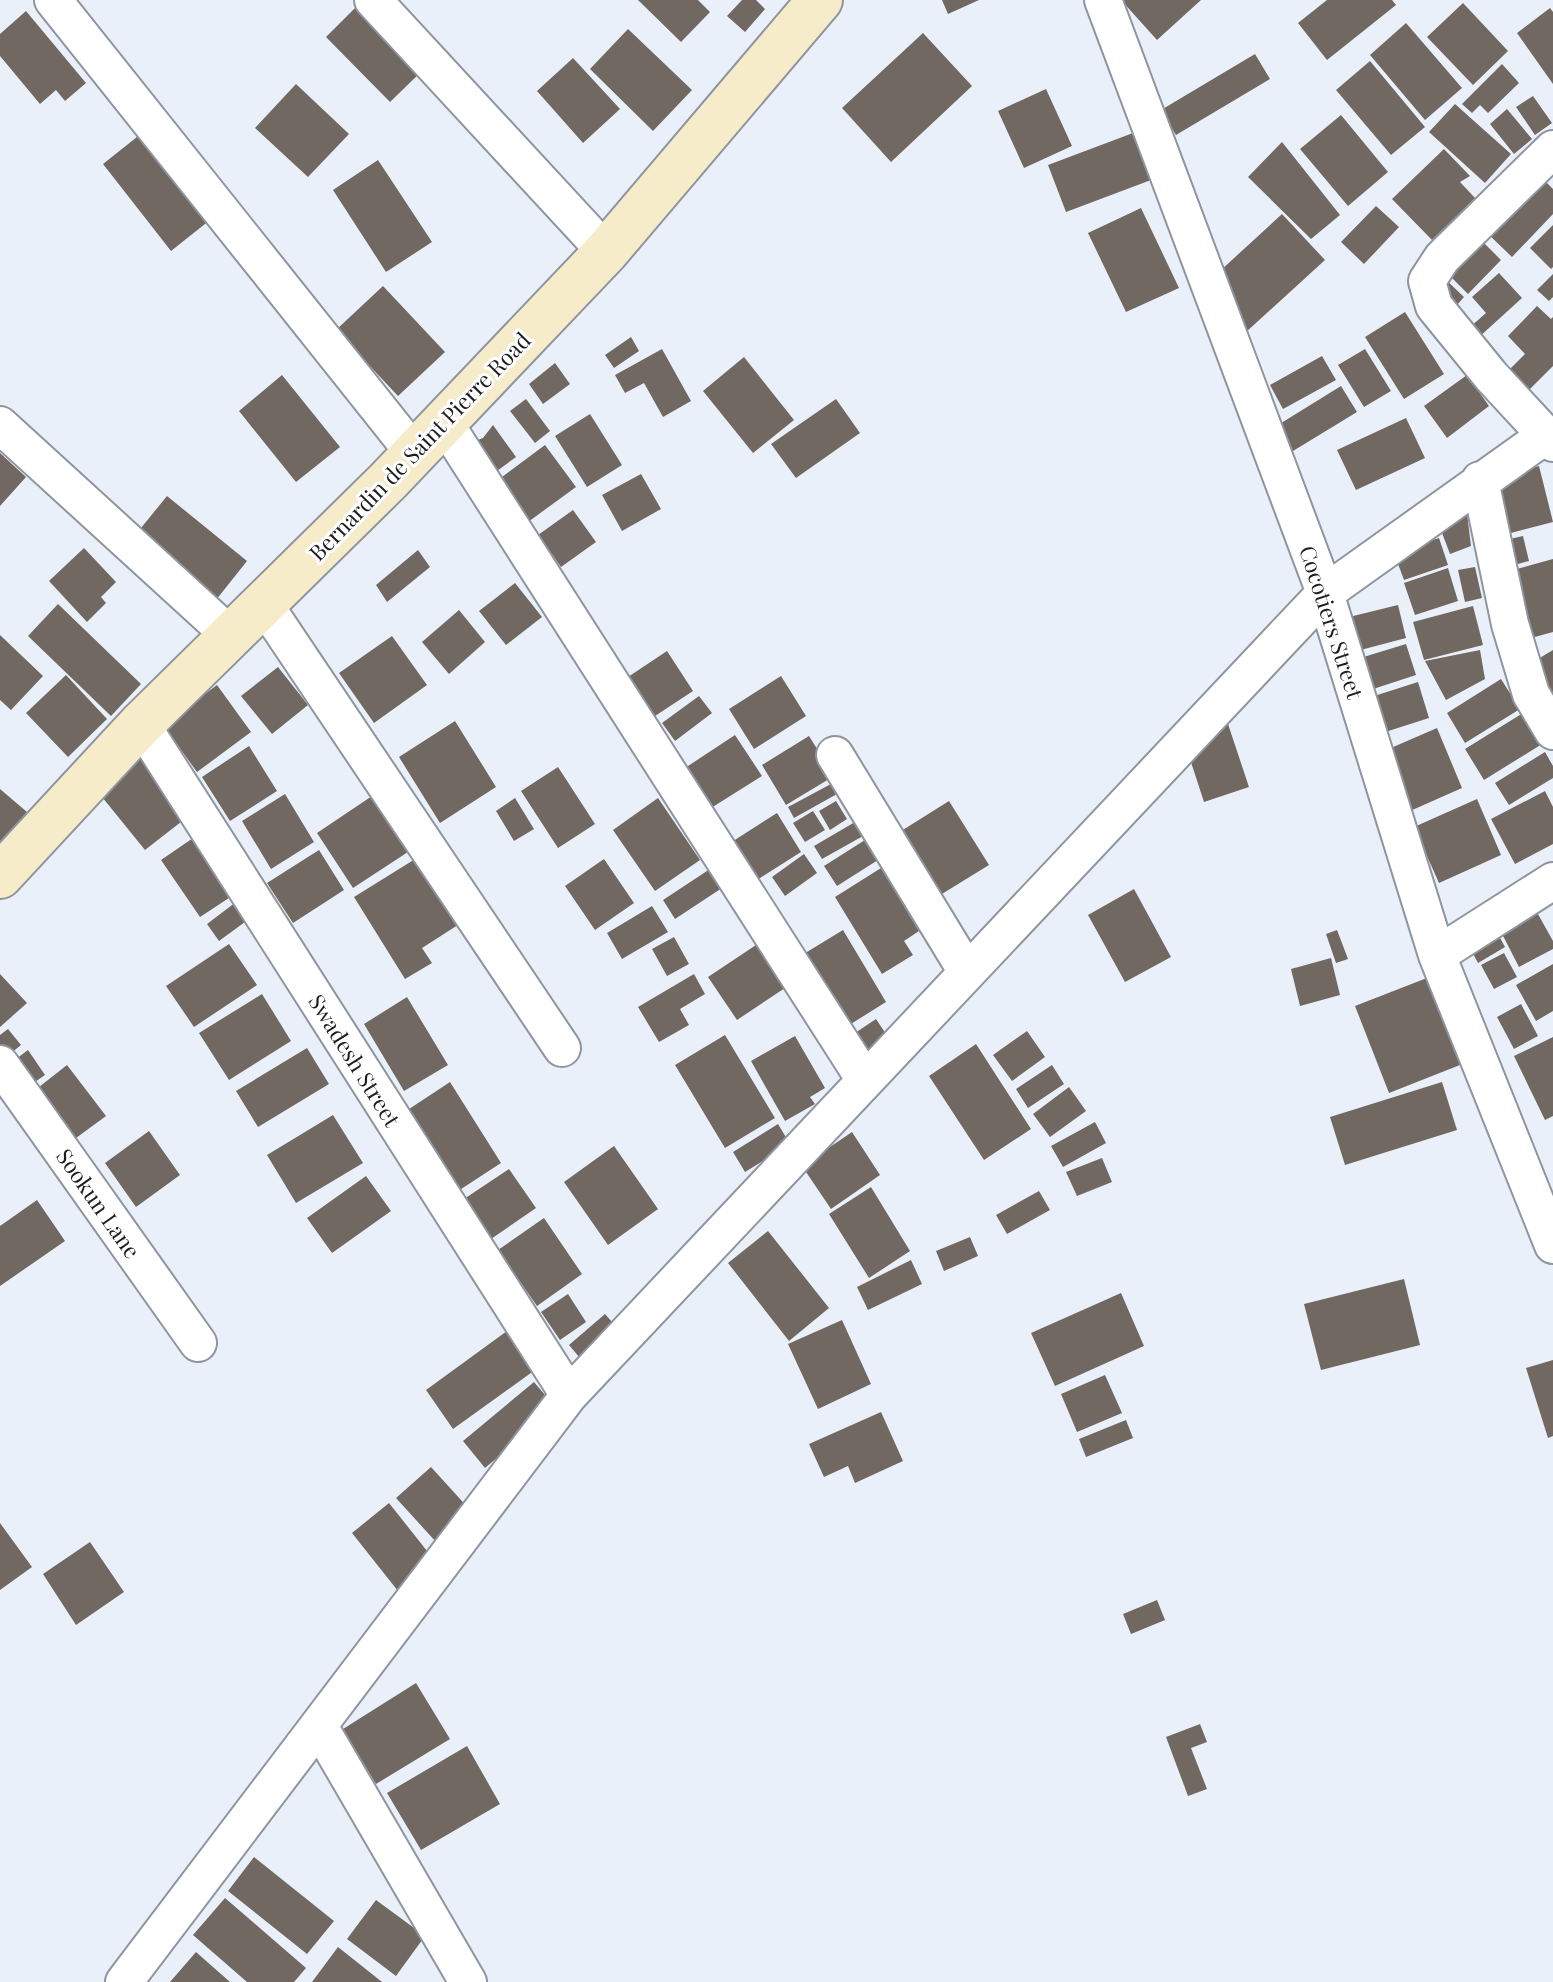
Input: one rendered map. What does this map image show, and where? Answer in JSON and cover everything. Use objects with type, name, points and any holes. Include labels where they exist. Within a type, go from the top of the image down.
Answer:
[{"type":"main road","name":"Bernardin de Saint Pierre Road","points":[[0,876],[141,724],[414,453],[606,252],[820,0]]},
{"type":"street","points":[[53,0],[414,453]]},
{"type":"street","points":[[373,0],[606,252]]},
{"type":"street","name":"Cocotiers Street","points":[[1103,0],[1325,593],[1437,955],[1540,1174],[1553,1245]]},
{"type":"street","points":[[124,1982],[569,1395],[1325,593],[1480,480],[1549,439],[1434,306],[1427,281],[1442,258],[1551,155]]},
{"type":"street","points":[[444,422],[865,1080]]},
{"type":"street","points":[[0,425],[231,636]]},
{"type":"street","points":[[1480,480],[1510,624],[1531,694],[1553,731]]},
{"type":"street","points":[[264,604],[562,1048]]},
{"type":"street","name":"Swadesh Street","points":[[141,724],[569,1395]]},
{"type":"street","points":[[835,755],[967,972]]},
{"type":"street","points":[[1437,955],[1553,881]]},
{"type":"street","name":"Sookun Lane","points":[[0,1064],[198,1343]]},
{"type":"street","points":[[319,1726],[468,1982]]},
{"type":"building","points":[[638,0],[698,0],[710,12],[681,42]]},
{"type":"building","points":[[742,0],[756,0],[765,9],[745,32],[727,16]]},
{"type":"building","points":[[942,0],[979,0],[948,14]]},
{"type":"building","points":[[1121,0],[1201,0],[1157,40]]},
{"type":"building","points":[[1327,0],[1392,0],[1396,5],[1327,60],[1298,23]]},
{"type":"building","points":[[1463,3],[1508,51],[1473,85],[1427,37]]},
{"type":"building","points":[[359,4],[424,69],[390,102],[326,37]]},
{"type":"building","points":[[1550,8],[1553,12],[1553,84],[1517,33]]},
{"type":"building","points":[[26,11],[86,83],[65,101],[56,90],[40,104],[0,56],[0,34]]},
{"type":"building","points":[[1406,23],[1462,88],[1425,120],[1370,55]]},
{"type":"building","points":[[628,29],[692,90],[653,131],[590,69]]},
{"type":"building","points":[[923,33],[972,86],[891,162],[842,108]]},
{"type":"building","points":[[1255,54],[1270,79],[1176,135],[1161,110]]},
{"type":"building","points":[[573,58],[620,109],[583,143],[537,91]]},
{"type":"building","points":[[1370,61],[1425,127],[1391,155],[1336,90]]},
{"type":"building","points":[[1502,64],[1519,83],[1488,113],[1480,105],[1472,113],[1462,104]]},
{"type":"building","points":[[296,84],[349,134],[308,177],[255,128]]},
{"type":"building","points":[[1046,89],[1072,146],[1024,168],[998,111]]},
{"type":"building","points":[[1533,96],[1552,123],[1535,135],[1516,107]]},
{"type":"building","points":[[1455,104],[1511,154],[1485,183],[1429,132]]},
{"type":"building","points":[[1507,109],[1532,139],[1514,154],[1490,124]]},
{"type":"building","points":[[1341,115],[1388,172],[1348,206],[1300,149]]},
{"type":"building","points":[[142,133],[210,220],[171,251],[103,164]]},
{"type":"building","points":[[1133,133],[1151,180],[1066,212],[1048,165]]},
{"type":"building","points":[[1282,142],[1340,215],[1311,239],[1248,177]]},
{"type":"building","points":[[1444,149],[1470,176],[1460,182],[1475,198],[1432,240],[1392,199]]},
{"type":"building","points":[[378,160],[432,242],[386,272],[333,190]]},
{"type":"building","points":[[1539,175],[1553,189],[1553,214],[1512,257],[1486,232]]},
{"type":"building","points":[[1376,206],[1399,227],[1364,264],[1341,242]]},
{"type":"building","points":[[1141,208],[1179,288],[1126,312],[1088,233]]},
{"type":"building","points":[[1282,214],[1325,260],[1245,333],[1220,271]]},
{"type":"building","points":[[1553,225],[1553,267],[1551,269],[1530,248]]},
{"type":"building","points":[[1481,240],[1501,260],[1468,294],[1448,274]]},
{"type":"building","points":[[1499,273],[1522,298],[1478,338],[1469,328],[1486,313],[1472,297]]},
{"type":"building","points":[[1553,274],[1553,297],[1549,301],[1537,290]]},
{"type":"building","points":[[1445,279],[1464,297],[1450,313]]},
{"type":"building","points":[[383,286],[445,352],[398,396],[336,330]]},
{"type":"building","points":[[1537,306],[1551,319],[1553,317],[1553,366],[1527,392],[1507,372],[1525,354],[1508,336]]},
{"type":"building","points":[[1405,312],[1444,374],[1404,399],[1365,337]]},
{"type":"building","points":[[631,337],[639,351],[614,368],[605,355]]},
{"type":"building","points":[[662,349],[691,401],[663,417],[644,383],[625,393],[615,375]]},
{"type":"building","points":[[1365,349],[1391,391],[1364,407],[1338,365]]},
{"type":"building","points":[[1322,356],[1336,380],[1283,409],[1270,385]]},
{"type":"building","points":[[744,357],[794,420],[753,453],[703,391]]},
{"type":"building","points":[[555,363],[570,384],[543,404],[529,384]]},
{"type":"building","points":[[282,375],[340,447],[296,482],[239,411]]},
{"type":"building","points":[[1467,375],[1489,406],[1447,438],[1424,406]]},
{"type":"building","points":[[1341,386],[1357,412],[1293,451],[1278,425]]},
{"type":"building","points":[[526,399],[550,431],[535,443],[510,411]]},
{"type":"building","points":[[836,399],[860,433],[796,478],[771,444]]},
{"type":"building","points":[[590,414],[622,465],[587,487],[555,436]]},
{"type":"building","points":[[1406,418],[1425,458],[1356,490],[1337,450]]},
{"type":"building","points":[[493,425],[516,457],[490,476],[467,444],[483,438]]},
{"type":"building","points":[[545,445],[576,487],[528,522],[498,480]]},
{"type":"building","points":[[0,453],[26,477],[0,506]]},
{"type":"building","points":[[1539,466],[1553,522],[1507,534],[1492,478]]},
{"type":"building","points":[[641,474],[661,509],[622,531],[602,495]]},
{"type":"building","points":[[167,496],[247,561],[212,605],[132,539]]},
{"type":"building","points":[[1466,505],[1471,546],[1450,554],[1436,517]]},
{"type":"building","points":[[573,510],[596,542],[561,567],[538,535]]},
{"type":"building","points":[[1523,536],[1529,561],[1507,567],[1501,541]]},
{"type":"building","points":[[1439,538],[1448,565],[1404,580],[1394,553]]},
{"type":"building","points":[[84,548],[116,582],[101,597],[106,603],[87,622],[49,581]]},
{"type":"building","points":[[418,550],[430,567],[387,602],[376,585]]},
{"type":"building","points":[[1553,559],[1553,632],[1531,638],[1513,570]]},
{"type":"building","points":[[1475,567],[1482,598],[1465,602],[1458,570]]},
{"type":"building","points":[[1448,568],[1458,601],[1415,615],[1404,583]]},
{"type":"building","points":[[515,583],[542,617],[506,645],[479,611]]},
{"type":"building","points":[[58,604],[141,684],[111,716],[28,636]]},
{"type":"building","points":[[1398,605],[1406,638],[1353,652],[1345,618]]},
{"type":"building","points":[[1473,606],[1483,645],[1424,660],[1413,622]]},
{"type":"building","points":[[459,610],[485,642],[449,674],[422,642]]},
{"type":"building","points":[[0,635],[43,676],[11,710],[0,700]]},
{"type":"building","points":[[392,636],[427,685],[374,723],[339,673]]},
{"type":"building","points":[[1406,644],[1416,675],[1367,691],[1357,659]]},
{"type":"building","points":[[1480,650],[1485,679],[1446,700],[1425,661]]},
{"type":"building","points":[[1553,650],[1553,695],[1533,662]]},
{"type":"building","points":[[667,651],[693,691],[652,718],[625,679]]},
{"type":"building","points":[[278,667],[308,705],[272,734],[241,696]]},
{"type":"building","points":[[66,675],[107,719],[68,757],[26,713]]},
{"type":"building","points":[[781,676],[806,716],[754,749],[729,709]]},
{"type":"building","points":[[1501,679],[1520,709],[1465,743],[1447,713]]},
{"type":"building","points":[[1418,682],[1429,718],[1379,734],[1368,698]]},
{"type":"building","points":[[217,685],[251,732],[197,772],[163,725]]},
{"type":"building","points":[[699,696],[712,713],[675,741],[662,723]]},
{"type":"building","points":[[1523,713],[1542,744],[1484,780],[1465,749]]},
{"type":"building","points":[[455,721],[496,787],[440,823],[399,757]]},
{"type":"building","points":[[1227,721],[1249,787],[1204,802],[1189,756]]},
{"type":"building","points":[[1437,728],[1462,788],[1410,811],[1384,751]]},
{"type":"building","points":[[735,735],[762,776],[711,808],[685,768]]},
{"type":"building","points":[[809,736],[834,776],[786,805],[762,765]]},
{"type":"building","points":[[249,746],[277,791],[230,821],[202,777]]},
{"type":"building","points":[[146,752],[186,818],[145,850],[98,792]]},
{"type":"building","points":[[1545,752],[1553,766],[1553,778],[1509,805],[1495,783]]},
{"type":"building","points":[[558,767],[595,824],[558,848],[521,791]]},
{"type":"building","points":[[831,784],[837,794],[794,818],[788,807]]},
{"type":"building","points":[[0,789],[27,812],[0,843]]},
{"type":"building","points":[[1545,791],[1553,807],[1553,844],[1515,864],[1491,819]]},
{"type":"building","points":[[285,794],[314,842],[271,869],[242,821]]},
{"type":"building","points":[[375,794],[411,850],[353,888],[317,833]]},
{"type":"building","points":[[515,798],[534,829],[514,841],[496,811]]},
{"type":"building","points":[[658,798],[700,860],[655,891],[613,830]]},
{"type":"building","points":[[1477,799],[1501,855],[1439,883],[1414,827]]},
{"type":"building","points":[[836,801],[847,819],[830,830],[819,811]]},
{"type":"building","points":[[949,801],[989,865],[937,897],[898,833]]},
{"type":"building","points":[[813,811],[825,830],[805,842],[793,823]]},
{"type":"building","points":[[777,813],[801,852],[752,883],[727,845]]},
{"type":"building","points":[[855,822],[863,836],[822,859],[814,846]]},
{"type":"building","points":[[196,836],[235,894],[200,917],[161,860]]},
{"type":"building","points":[[865,840],[878,860],[837,886],[824,866]]},
{"type":"building","points":[[319,850],[344,890],[293,923],[267,883]]},
{"type":"building","points":[[804,854],[817,873],[785,896],[772,877]]},
{"type":"building","points":[[420,856],[461,923],[422,948],[432,963],[405,979],[354,897]]},
{"type":"building","points":[[604,859],[634,903],[595,930],[565,886]]},
{"type":"building","points":[[713,867],[725,886],[675,919],[663,900]]},
{"type":"building","points":[[881,868],[919,931],[904,941],[913,955],[882,974],[835,897]]},
{"type":"building","points":[[1134,889],[1171,957],[1125,982],[1088,915]]},
{"type":"building","points":[[236,902],[249,919],[219,941],[207,924]]},
{"type":"building","points":[[652,906],[668,932],[622,959],[607,933]]},
{"type":"building","points":[[1534,907],[1553,941],[1553,949],[1519,967],[1498,926]]},
{"type":"building","points":[[1494,927],[1505,947],[1478,963],[1467,942]]},
{"type":"building","points":[[843,930],[886,1002],[846,1027],[802,955]]},
{"type":"building","points":[[1337,930],[1348,959],[1336,963],[1326,934]]},
{"type":"building","points":[[674,937],[689,964],[667,976],[652,949]]},
{"type":"building","points":[[762,941],[791,984],[737,1020],[708,977]]},
{"type":"building","points":[[229,944],[257,985],[194,1027],[166,986]]},
{"type":"building","points":[[1504,953],[1517,977],[1494,989],[1481,965]]},
{"type":"building","points":[[1331,958],[1340,995],[1300,1006],[1291,969]]},
{"type":"building","points":[[1553,964],[1553,1011],[1536,1021],[1516,985]]},
{"type":"building","points":[[0,974],[27,1003],[0,1027]]},
{"type":"building","points":[[694,974],[705,994],[680,1009],[689,1025],[659,1042],[638,1007]]},
{"type":"building","points":[[1432,976],[1465,1063],[1389,1093],[1355,1006]]},
{"type":"building","points":[[262,994],[291,1041],[229,1080],[199,1033]]},
{"type":"building","points":[[407,997],[448,1065],[404,1091],[364,1024]]},
{"type":"building","points":[[1521,1004],[1538,1036],[1514,1049],[1497,1017]]},
{"type":"building","points":[[876,1019],[888,1037],[864,1054],[852,1035]]},
{"type":"building","points":[[8,1029],[21,1045],[5,1058],[0,1052],[0,1035]]},
{"type":"building","points":[[1027,1031],[1045,1057],[1012,1081],[993,1055]]},
{"type":"building","points":[[725,1035],[775,1118],[725,1148],[675,1065]]},
{"type":"building","points":[[795,1036],[825,1088],[810,1097],[815,1104],[785,1121],[751,1061]]},
{"type":"building","points":[[1553,1037],[1553,1116],[1545,1120],[1514,1056]]},
{"type":"building","points":[[976,1044],[1031,1129],[984,1160],[929,1076]]},
{"type":"building","points":[[307,1048],[329,1084],[258,1127],[236,1091]]},
{"type":"building","points":[[28,1050],[45,1075],[29,1086],[12,1062]]},
{"type":"building","points":[[67,1065],[106,1116],[72,1141],[34,1091]]},
{"type":"building","points":[[1052,1065],[1064,1084],[1028,1108],[1016,1089]]},
{"type":"building","points":[[450,1082],[501,1163],[455,1193],[403,1113]]},
{"type":"building","points":[[1442,1082],[1457,1130],[1345,1165],[1330,1117]]},
{"type":"building","points":[[1069,1087],[1086,1111],[1050,1137],[1033,1114]]},
{"type":"building","points":[[333,1115],[363,1163],[296,1203],[267,1155]]},
{"type":"building","points":[[1095,1122],[1106,1143],[1063,1167],[1051,1146]]},
{"type":"building","points":[[778,1124],[790,1144],[745,1172],[733,1152]]},
{"type":"building","points":[[149,1131],[180,1175],[136,1207],[105,1163]]},
{"type":"building","points":[[852,1132],[880,1175],[831,1209],[802,1166]]},
{"type":"building","points":[[614,1146],[658,1209],[608,1245],[564,1182]]},
{"type":"building","points":[[1102,1158],[1112,1182],[1077,1196],[1066,1172]]},
{"type":"building","points":[[509,1169],[536,1208],[488,1241],[461,1201]]},
{"type":"building","points":[[366,1176],[391,1211],[332,1253],[307,1218]]},
{"type":"building","points":[[871,1187],[910,1251],[869,1278],[829,1214]]},
{"type":"building","points":[[1039,1191],[1050,1210],[1007,1234],[996,1215]]},
{"type":"building","points":[[37,1200],[65,1241],[0,1286],[0,1226]]},
{"type":"building","points":[[544,1218],[582,1274],[537,1306],[498,1250]]},
{"type":"building","points":[[768,1231],[829,1308],[789,1341],[728,1263]]},
{"type":"building","points":[[970,1237],[978,1256],[944,1271],[936,1251]]},
{"type":"building","points":[[911,1260],[922,1284],[868,1310],[857,1287]]},
{"type":"building","points":[[1404,1279],[1420,1345],[1321,1370],[1304,1304]]},
{"type":"building","points":[[1121,1293],[1144,1346],[1055,1386],[1031,1333]]},
{"type":"building","points":[[568,1294],[586,1322],[560,1340],[541,1312]]},
{"type":"building","points":[[605,1314],[621,1332],[585,1364],[569,1345]]},
{"type":"building","points":[[842,1320],[871,1384],[818,1409],[788,1344]]},
{"type":"building","points":[[507,1331],[535,1370],[453,1429],[426,1390]]},
{"type":"building","points":[[1553,1360],[1553,1436],[1548,1438],[1526,1368]]},
{"type":"building","points":[[1105,1375],[1122,1413],[1077,1432],[1061,1394]]},
{"type":"building","points":[[534,1382],[556,1408],[485,1468],[463,1441]]},
{"type":"building","points":[[881,1412],[903,1461],[855,1483],[848,1466],[824,1477],[809,1444]]},
{"type":"building","points":[[1126,1420],[1133,1438],[1086,1457],[1079,1439]]},
{"type":"building","points":[[431,1467],[471,1511],[437,1543],[396,1498]]},
{"type":"building","points":[[389,1503],[435,1561],[398,1591],[352,1533]]},
{"type":"building","points":[[0,1523],[32,1567],[0,1590]]},
{"type":"building","points":[[90,1542],[124,1592],[76,1625],[43,1574]]},
{"type":"building","points":[[1157,1600],[1165,1620],[1131,1634],[1123,1614]]},
{"type":"building","points":[[416,1683],[450,1739],[376,1784],[343,1729]]},
{"type":"building","points":[[1200,1724],[1207,1742],[1191,1748],[1207,1789],[1188,1796],[1166,1737]]},
{"type":"building","points":[[467,1746],[500,1804],[421,1850],[387,1793]]},
{"type":"building","points":[[254,1857],[334,1921],[307,1954],[228,1891]]},
{"type":"building","points":[[225,1898],[306,1968],[294,1982],[247,1982],[193,1935]]},
{"type":"building","points":[[376,1900],[425,1936],[396,1976],[347,1939]]},
{"type":"building","points":[[338,1947],[382,1982],[312,1982]]},
{"type":"building","points":[[196,1952],[230,1982],[170,1982]]}]
